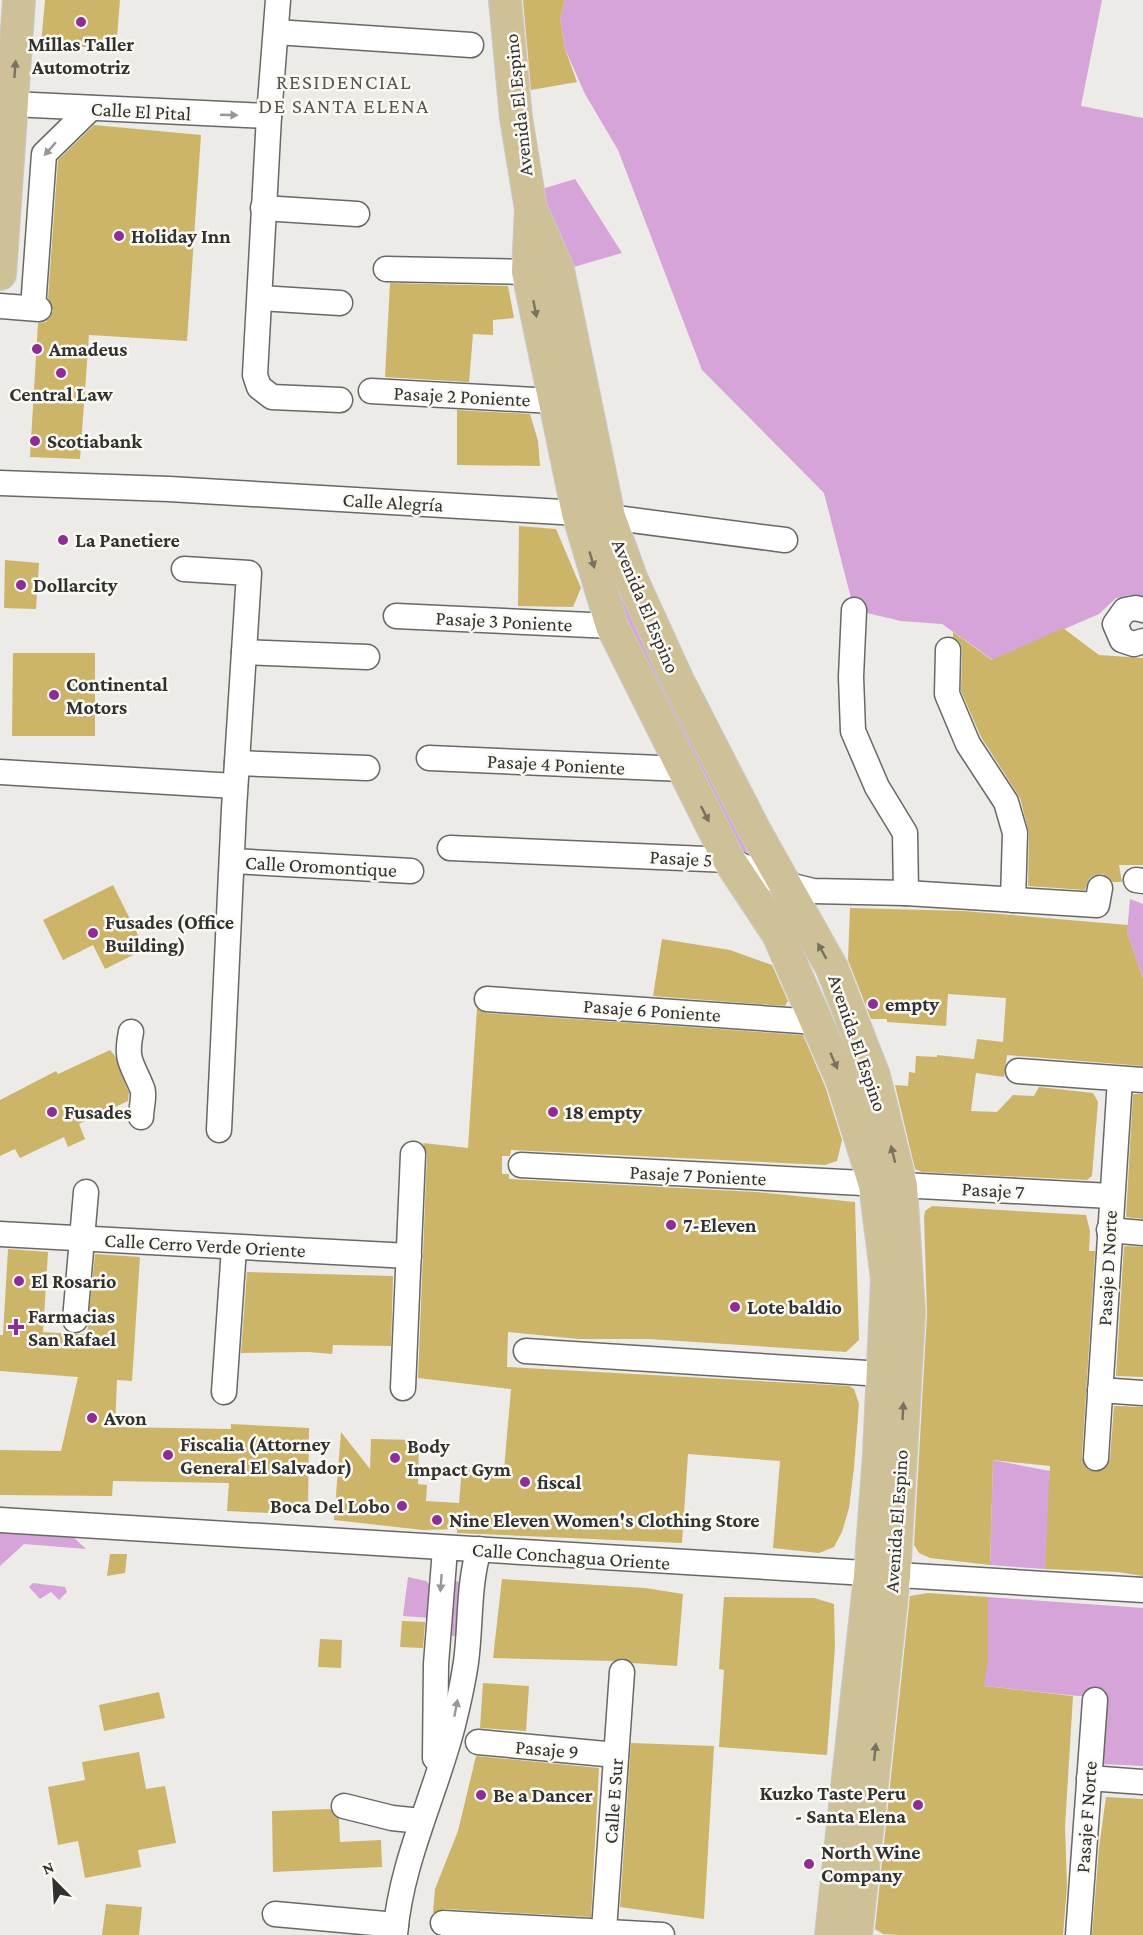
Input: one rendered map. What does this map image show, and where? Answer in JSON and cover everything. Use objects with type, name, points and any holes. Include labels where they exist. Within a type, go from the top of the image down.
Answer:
[{"type":"main road","points":[[0,274],[6,100],[19,0]]},
{"type":"main road","name":"Avenida El Espino","points":[[505,0],[516,118],[531,209],[528,272],[578,513],[612,626],[729,860],[778,934],[888,1185],[887,1279],[879,1454],[882,1576],[831,1935]]},
{"type":"main road","name":"Avenida El Espino","points":[[531,209],[558,270],[609,517],[632,580],[678,681],[832,968],[874,1076],[888,1185],[909,1313],[882,1576],[856,1935]]},
{"type":"street","points":[[278,0],[263,208],[255,375],[259,387],[272,397],[340,400]]},
{"type":"street","points":[[276,32],[471,45]]},
{"type":"street","name":"Calle El Pital","points":[[6,100],[91,108],[269,116]]},
{"type":"street","points":[[0,306],[36,309],[44,154],[91,108]]},
{"type":"street","points":[[263,208],[357,214]]},
{"type":"street","points":[[386,269],[528,272]]},
{"type":"street","points":[[260,298],[340,303]]},
{"type":"street","name":"Pasaje 2 Poniente","points":[[371,391],[553,401]]},
{"type":"street","name":"Calle Alegría","points":[[0,483],[181,489],[578,513],[785,540]]},
{"type":"street","name":"Calle Oromontique","points":[[184,569],[249,573],[236,775],[219,1130]]},
{"type":"street","points":[[1143,610],[1136,608],[1125,610],[1115,624],[1122,640],[1134,644],[1143,641]]},
{"type":"street","points":[[854,610],[851,677],[853,731],[877,788],[905,833],[906,893]]},
{"type":"street","name":"Pasaje 3 Poniente","points":[[396,616],[612,626]]},
{"type":"street","points":[[948,650],[947,694],[968,744],[1006,802],[1015,833],[1013,900]]},
{"type":"street","points":[[244,652],[367,657]]},
{"type":"street","name":"Pasaje 4 Poniente","points":[[429,758],[683,769]]},
{"type":"street","points":[[0,772],[236,775],[367,768]]},
{"type":"street","name":"Pasaje 5","points":[[450,848],[729,860],[785,884],[813,891],[906,893],[1013,900],[1099,897]]},
{"type":"street","name":"Calle Oromontique","points":[[232,861],[411,871]]},
{"type":"street","name":"Pasaje 6 Poniente","points":[[487,999],[817,1022]]},
{"type":"street","points":[[131,1032],[127,1054],[133,1072],[143,1090],[141,1117]]},
{"type":"street","points":[[1018,1071],[1131,1080]]},
{"type":"street","name":"Pasaje D Norte","points":[[1096,1458],[1111,1196],[1131,1080]]},
{"type":"street","points":[[403,1388],[412,1154]]},
{"type":"street","name":"Pasaje 7 Poniente","points":[[521,1165],[888,1185]]},
{"type":"street","name":"Pasaje 7","points":[[888,1185],[1111,1196]]},
{"type":"street","points":[[75,1320],[80,1237],[86,1192]]},
{"type":"street","points":[[1109,1230],[1143,1233]]},
{"type":"street","name":"Calle Cerro Verde Oriente","points":[[0,1234],[409,1256]]},
{"type":"street","points":[[224,1392],[234,1248]]},
{"type":"street","points":[[526,1351],[882,1374]]},
{"type":"street","points":[[1100,1390],[1143,1394]]},
{"type":"street","name":"Calle Conchagua Oriente","points":[[0,1520],[882,1576],[1143,1590]]},
{"type":"street","points":[[436,1785],[436,1664],[445,1549]]},
{"type":"street","points":[[275,1914],[395,1930],[405,1869],[436,1785],[453,1724],[466,1662],[474,1566],[479,1549]]},
{"type":"street","name":"Calle E Sur","points":[[604,1930],[622,1672]]},
{"type":"street","name":"Pasaje F Norte","points":[[1078,1935],[1095,1700]]},
{"type":"street","name":"Pasaje 9","points":[[478,1742],[616,1755]]},
{"type":"street","points":[[1089,1778],[1143,1782]]},
{"type":"street","points":[[344,1806],[392,1818],[421,1821]]},
{"type":"street","points":[[443,1923],[604,1930],[662,1935]]},
{"type":"shaded area","points":[[565,0],[1102,0],[1081,106],[1143,118],[1143,600],[1130,595],[1116,598],[1099,614],[993,660],[942,624],[901,621],[854,610],[824,493],[702,370],[618,150],[585,94],[565,49],[560,18]]},
{"type":"shaded area","points":[[575,179],[622,253],[560,271],[542,189]]},
{"type":"shaded area","points":[[601,546],[752,852],[739,852],[681,740],[630,626]]},
{"type":"shaded area","points":[[1130,899],[1143,904],[1143,979],[1127,932]]},
{"type":"shaded area","points":[[993,1460],[1055,1472],[1045,1569],[990,1565]]},
{"type":"shaded area","points":[[0,1533],[71,1535],[86,1549],[24,1544],[0,1566]]},
{"type":"shaded area","points":[[408,1577],[426,1581],[431,1586],[431,1618],[403,1616]]},
{"type":"shaded area","points":[[456,1581],[461,1583],[462,1637],[443,1635],[451,1583]]},
{"type":"shaded area","points":[[33,1583],[65,1587],[67,1592],[59,1600],[51,1592],[40,1599],[29,1587]]},
{"type":"shaded area","points":[[988,1597],[1143,1608],[1143,1766],[1101,1764],[1102,1696],[1078,1696],[984,1686]]},
{"type":"building","name":"Millas Taller Automotriz","points":[[45,0],[120,0],[116,49],[41,44]]},
{"type":"building","points":[[523,0],[565,0],[560,18],[565,49],[577,82],[531,90]]},
{"type":"building","name":"Holiday Inn","points":[[94,125],[201,135],[187,341],[89,335],[80,459],[30,457],[38,323],[46,322],[53,311],[48,298],[58,160]]},
{"type":"building","points":[[390,283],[508,286],[514,318],[493,320],[493,335],[473,334],[469,382],[385,377]]},
{"type":"building","points":[[457,410],[530,414],[538,441],[540,466],[457,465]]},
{"type":"building","points":[[519,526],[556,529],[581,588],[573,607],[518,606]]},
{"type":"building","name":"Dollarcity","points":[[5,560],[39,563],[36,609],[4,608]]},
{"type":"building","points":[[1063,628],[1099,655],[1143,658],[1143,865],[1119,865],[1122,882],[1113,882],[1103,874],[1095,875],[1089,879],[1085,890],[1028,886],[1029,833],[1020,798],[981,737],[961,691],[962,650],[960,643],[953,637],[953,632],[992,660]]},
{"type":"building","name":"Continental Motors","points":[[13,653],[95,653],[95,736],[12,736]]},
{"type":"building","name":"Fusades (Office Building)","points":[[113,885],[145,949],[105,969],[93,945],[63,960],[43,920]]},
{"type":"building","points":[[850,908],[964,911],[1128,925],[1127,932],[1143,979],[1143,1066],[1007,1055],[1004,1077],[976,1073],[971,1111],[997,1112],[1013,1095],[1034,1096],[1039,1087],[1093,1093],[1098,1102],[1092,1176],[1087,1180],[922,1172],[915,1169],[895,1085],[908,1086],[909,1072],[915,1073],[916,1056],[937,1057],[937,1055],[974,1059],[977,1039],[1003,1042],[1006,998],[948,994],[946,1026],[871,1019],[848,960]]},
{"type":"building","points":[[662,939],[730,950],[772,965],[788,1001],[785,1006],[653,996]]},
{"type":"building","points":[[477,1008],[486,1013],[803,1035],[825,1086],[842,1140],[837,1161],[825,1165],[511,1150],[510,1156],[502,1156],[502,1174],[509,1174],[509,1179],[756,1192],[855,1202],[859,1340],[846,1352],[649,1339],[579,1339],[508,1332],[507,1367],[849,1386],[854,1389],[859,1404],[854,1468],[849,1508],[842,1532],[834,1547],[819,1553],[773,1548],[780,1461],[688,1454],[682,1543],[457,1533],[457,1529],[423,1530],[334,1520],[341,1432],[370,1469],[371,1439],[419,1440],[418,1484],[427,1485],[426,1501],[459,1503],[462,1467],[504,1470],[511,1389],[418,1378],[427,1155],[423,1143],[468,1148]]},
{"type":"building","name":"Fusades","points":[[110,1050],[115,1056],[129,1093],[128,1101],[79,1124],[85,1139],[68,1147],[64,1137],[20,1158],[15,1149],[0,1156],[0,1100],[56,1071],[58,1074]]},
{"type":"building","points":[[1133,1094],[1143,1094],[1143,1219],[1126,1217]]},
{"type":"building","points":[[932,1206],[1086,1215],[1090,1231],[1089,1251],[1095,1251],[1082,1458],[1089,1470],[1103,1470],[1110,1459],[1114,1406],[1143,1407],[1143,1576],[1118,1572],[1045,1569],[1050,1466],[993,1460],[990,1565],[930,1558],[919,1553],[914,1545],[927,1314],[924,1217],[925,1211]]},
{"type":"building","points":[[1124,1246],[1143,1247],[1143,1377],[1116,1376]]},
{"type":"building","points":[[8,1249],[48,1252],[43,1332],[74,1334],[87,1334],[95,1254],[140,1257],[132,1381],[117,1380],[115,1427],[231,1429],[231,1424],[309,1428],[308,1515],[227,1511],[229,1483],[113,1481],[112,1496],[0,1495],[0,1450],[61,1451],[78,1377],[0,1371],[0,1335],[3,1335]]},
{"type":"building","points":[[247,1272],[393,1276],[391,1346],[333,1345],[332,1354],[241,1353]]},
{"type":"building","points":[[110,1554],[127,1554],[125,1573],[107,1576]]},
{"type":"building","points":[[502,1579],[645,1588],[683,1594],[677,1666],[632,1663],[622,1658],[613,1661],[493,1658]]},
{"type":"building","points":[[928,1593],[988,1597],[988,1659],[984,1686],[1073,1696],[1065,1827],[1067,1886],[1063,1935],[899,1935],[883,1934],[875,1929],[910,1596]]},
{"type":"building","points":[[724,1597],[814,1598],[834,1604],[835,1647],[827,1755],[719,1747],[724,1670],[719,1669]]},
{"type":"building","points":[[402,1621],[425,1622],[423,1648],[400,1647]]},
{"type":"building","points":[[320,1639],[342,1640],[341,1668],[318,1667]]},
{"type":"building","points":[[483,1683],[529,1686],[526,1731],[480,1728]]},
{"type":"building","points":[[159,1692],[165,1718],[104,1731],[99,1705]]},
{"type":"building","points":[[631,1743],[714,1746],[704,1919],[620,1907]]},
{"type":"building","points":[[139,1752],[146,1789],[165,1786],[176,1843],[138,1850],[141,1867],[85,1878],[78,1841],[58,1845],[48,1787],[85,1780],[82,1762]]},
{"type":"building","points":[[476,1756],[599,1768],[591,1917],[444,1909],[433,1913],[435,1889],[458,1831]]},
{"type":"building","points":[[1106,1797],[1143,1799],[1143,1935],[1092,1935],[1099,1848]]},
{"type":"building","points":[[330,1809],[339,1819],[340,1842],[381,1840],[382,1867],[273,1872],[272,1811]]},
{"type":"building","points":[[106,1904],[142,1907],[139,1935],[102,1935]]},
{"type":"place","name":"Millas Taller Automotriz","points":[[81,22]]},
{"type":"place","name":"Holiday Inn","points":[[119,236]]},
{"type":"place","name":"Amadeus","points":[[37,349]]},
{"type":"place","name":"Central Law","points":[[61,373]]},
{"type":"place","name":"Scotiabank","points":[[35,441]]},
{"type":"place","name":"La Panetiere","points":[[63,540]]},
{"type":"place","name":"Dollarcity","points":[[21,585]]},
{"type":"place","name":"Continental Motors","points":[[54,695]]},
{"type":"place","name":"Fusades (Office Building)","points":[[93,933]]},
{"type":"place","name":"empty","points":[[873,1004]]},
{"type":"place","name":"Fusades","points":[[52,1112]]},
{"type":"place","name":"18 empty","points":[[553,1112]]},
{"type":"place","name":"7-Eleven","points":[[671,1225]]},
{"type":"place","name":"El Rosario","points":[[19,1281]]},
{"type":"place","name":"Lote baldio","points":[[735,1307]]},
{"type":"place","name":"Farmacias San Rafael","points":[[16,1327]]},
{"type":"place","name":"Avon","points":[[92,1418]]},
{"type":"place","name":"Fiscalia (Attorney General El Salvador)","points":[[168,1455]]},
{"type":"place","name":"Body Impact Gym","points":[[395,1458]]},
{"type":"place","name":"fiscal","points":[[525,1482]]},
{"type":"place","name":"Boca Del Lobo","points":[[402,1506]]},
{"type":"place","name":"Nine Eleven Women's Clothing Store","points":[[437,1520]]},
{"type":"place","name":"Be a Dancer","points":[[481,1795]]},
{"type":"place","name":"Kuzko Taste Peru - Santa Elena","points":[[918,1805]]},
{"type":"place","name":"North Wine Company","points":[[809,1864]]},
{"type":"district","name":"RESIDENCIAL DE SANTA ELENA","points":[[344,94]]}]
